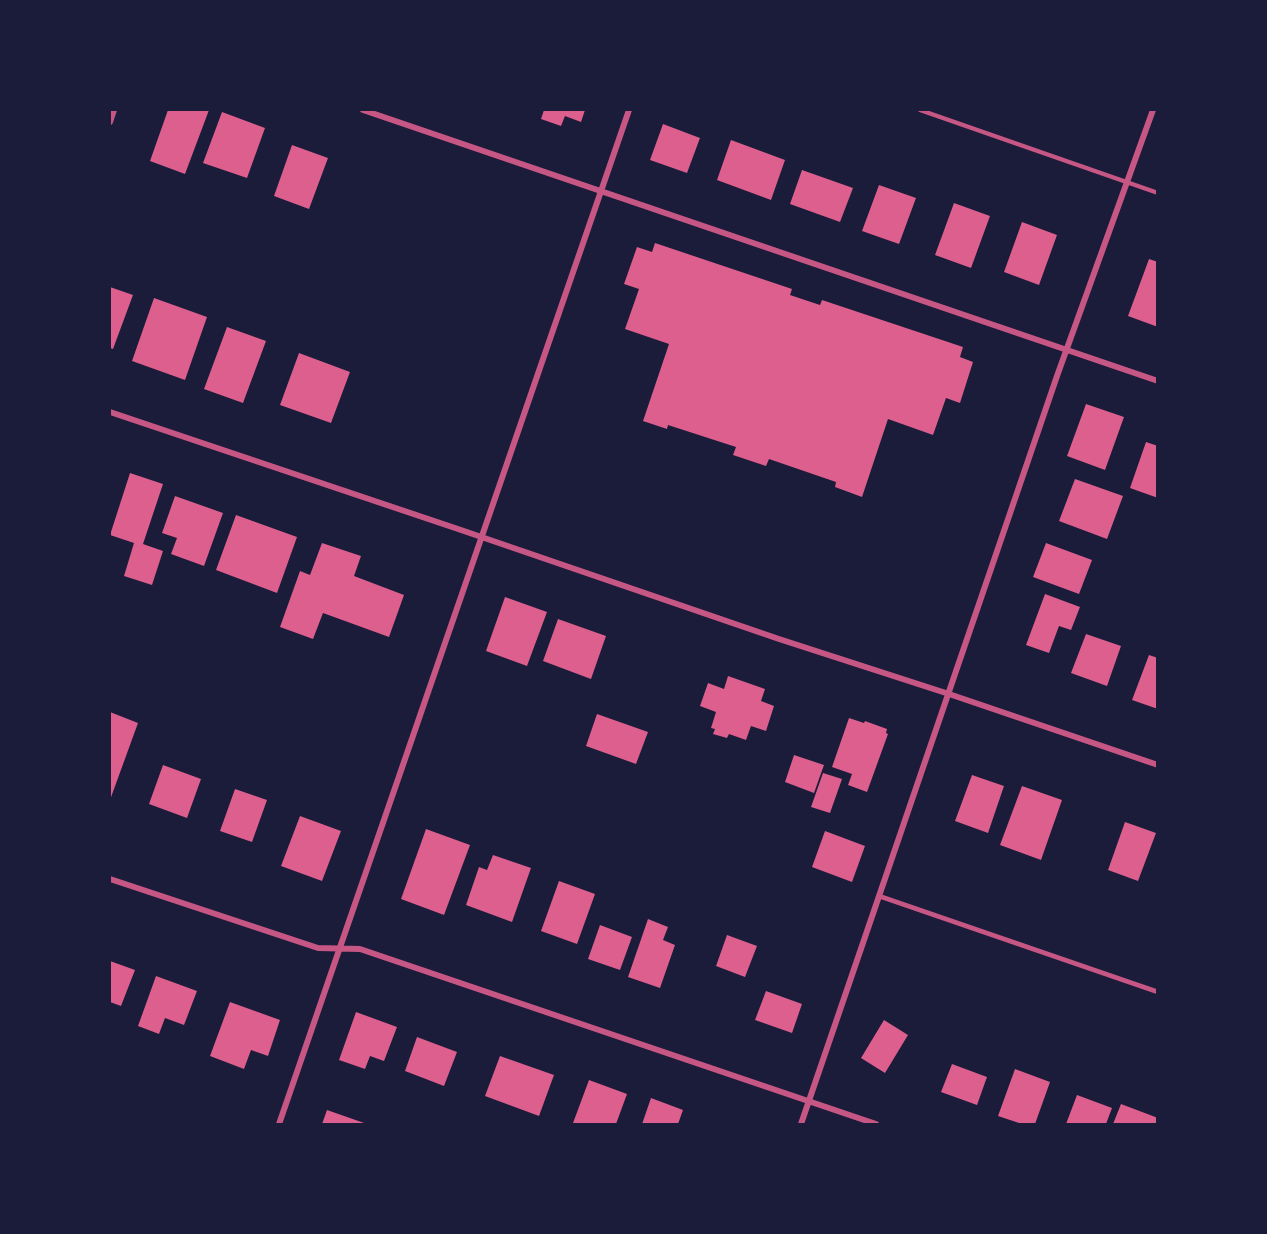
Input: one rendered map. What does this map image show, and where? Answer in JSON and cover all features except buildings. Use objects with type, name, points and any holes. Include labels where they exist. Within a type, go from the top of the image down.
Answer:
[{"type":"street","points":[[110,122],[114,110]]},
{"type":"street","points":[[363,110],[1158,381]]},
{"type":"street","points":[[279,1125],[629,110]]},
{"type":"street","points":[[801,1125],[1067,350],[1153,110]]},
{"type":"street","points":[[110,412],[1158,765]]},
{"type":"street","points":[[110,879],[318,948],[360,949],[876,1125]]},
{"type":"lane","points":[[920,110],[1158,193]]},
{"type":"lane","points":[[879,896],[1158,992]]}]
